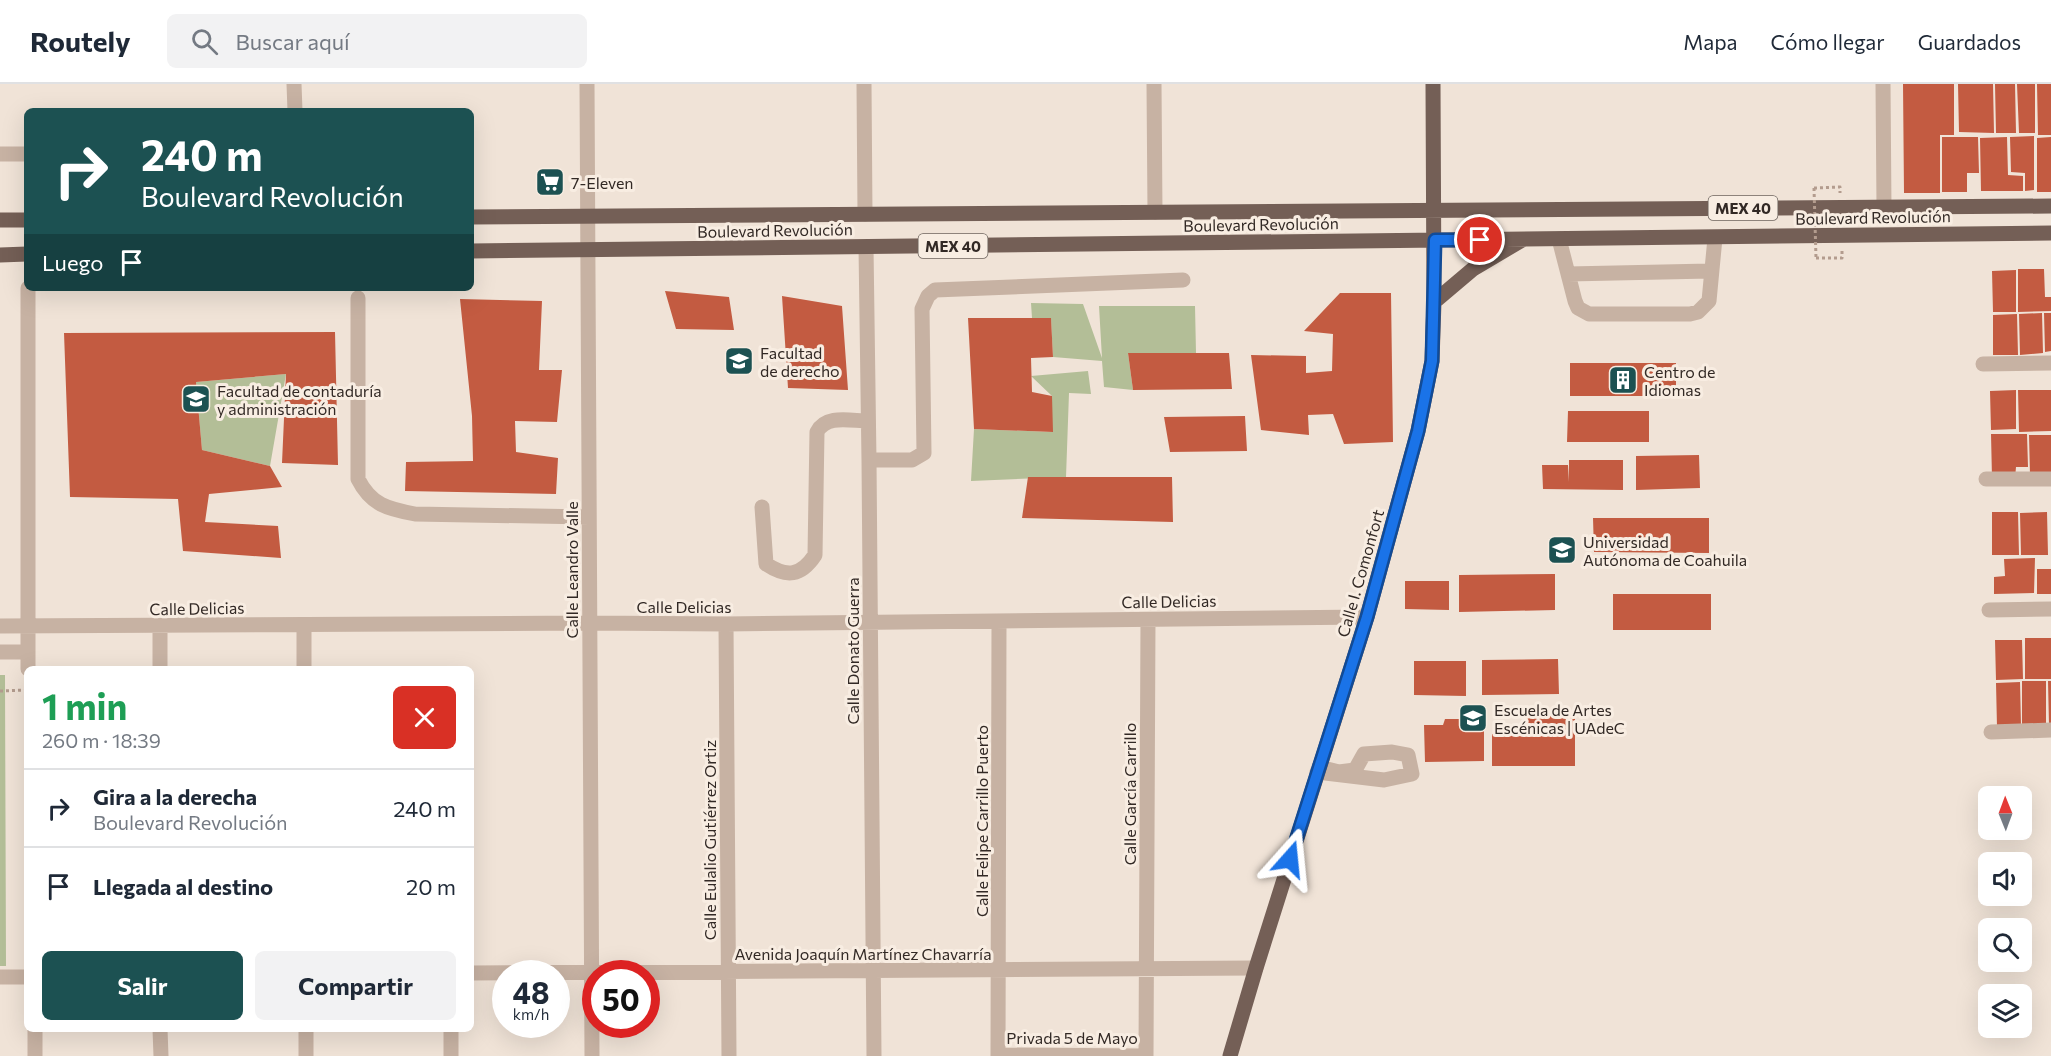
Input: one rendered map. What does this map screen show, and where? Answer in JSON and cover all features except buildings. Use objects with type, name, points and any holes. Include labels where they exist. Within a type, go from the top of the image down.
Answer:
[{"type":"main road","name":"Calle I. Comonfort","points":[[1230,1056],[1367,617],[1418,431],[1432,361],[1435,240],[1433,84]]},
{"type":"main road","name":"MEX 40","points":[[474,217],[2051,206]]},
{"type":"main road","points":[[0,220],[24,220]]},
{"type":"main road","name":"Boulevard Revolución","points":[[474,251],[2051,233]]},
{"type":"main road","points":[[1434,302],[1473,268],[1525,239]]},
{"type":"main road","points":[[0,255],[24,254]]},
{"type":"street","points":[[294,84],[295,108]]},
{"type":"street","name":"Calle Leandro Valle","points":[[587,84],[592,960]]},
{"type":"street","points":[[864,84],[865,214]]},
{"type":"street","points":[[1154,84],[1155,212]]},
{"type":"street","points":[[1883,84],[1884,207]]},
{"type":"street","points":[[0,154],[24,154]]},
{"type":"street","points":[[1559,239],[1578,308],[1589,314],[1690,314],[1698,312],[1709,301],[1710,271],[1715,238]]},
{"type":"street","name":"Calle Donato Guerra","points":[[866,247],[874,1056]]},
{"type":"street","points":[[1568,274],[1710,271]]},
{"type":"street","points":[[869,460],[912,460],[924,453],[922,309],[928,296],[935,290],[1183,280]]},
{"type":"street","points":[[28,291],[28,666]]},
{"type":"street","points":[[358,298],[358,479],[364,492],[393,510],[415,514],[589,517]]},
{"type":"street","points":[[1983,364],[2051,363]]},
{"type":"street","points":[[762,507],[766,564],[776,571],[791,574],[800,572],[808,566],[815,555],[817,432],[820,425],[827,420],[868,421]]},
{"type":"street","points":[[1986,479],[2051,479]]},
{"type":"street","points":[[1989,610],[2051,609]]},
{"type":"street","name":"Calle Delicias","points":[[0,626],[726,624],[1367,617]]},
{"type":"street","name":"Calle García Carrillo","points":[[1146,1056],[1148,620]]},
{"type":"street","name":"Calle Felipe Carrillo Puerto","points":[[998,1055],[999,621]]},
{"type":"street","name":"Calle Eulalio Gutiérrez Ortiz","points":[[726,624],[729,1056]]},
{"type":"street","points":[[304,625],[304,666]]},
{"type":"street","points":[[160,627],[160,666]]},
{"type":"street","points":[[0,652],[28,652]]},
{"type":"street","points":[[1991,732],[2051,730]]},
{"type":"street","points":[[1392,752],[1408,756],[1412,774],[1384,780],[1318,769],[1339,772],[1355,770],[1364,754],[1392,752]]},
{"type":"street","name":"Avenida Joaquín Martínez Chavarría","points":[[660,972],[1256,968]]},
{"type":"street","name":"Avenida Joaquín Martínez Chavarría","points":[[474,973],[582,972]]},
{"type":"street","points":[[0,977],[24,977]]},
{"type":"street","points":[[35,1032],[35,1056]]},
{"type":"street","points":[[160,1032],[161,1056]]},
{"type":"street","points":[[306,1032],[306,1056]]},
{"type":"street","points":[[451,1032],[451,1056]]},
{"type":"street","name":"Calle Leandro Valle","points":[[592,1038],[592,1056]]},
{"type":"street","name":"Privada 5 de Mayo","points":[[998,1055],[1146,1056]]},
{"type":"path","points":[[1840,187],[1814,188],[1816,258],[1842,258]]},
{"type":"path","points":[[0,691],[24,690]]},
{"type":"green space","points":[[1031,303],[1083,304],[1102,358],[1099,306],[1195,306],[1196,353],[1128,353],[1133,390],[1104,387],[1102,361],[1053,357],[1051,319],[1032,318]]},
{"type":"green space","points":[[1088,371],[1091,394],[1069,393],[1066,477],[971,481],[974,429],[1052,432],[1052,396],[1031,376]]},
{"type":"green space","points":[[286,374],[270,466],[202,450],[196,382]]},
{"type":"green space","points":[[0,675],[5,675],[6,966],[0,966]]},
{"type":"place","name":"7-Eleven","points":[[550,182]]},
{"type":"place","name":"Facultad de derecho","points":[[739,361]]},
{"type":"place","name":"Centro de Idiomas","points":[[1623,380]]},
{"type":"place","name":"Facultad de contaduría y administración","points":[[196,399]]},
{"type":"place","name":"Universidad Autónoma de Coahuila","points":[[1562,550]]},
{"type":"place","name":"Escuela de Artes Escénicas | UAdeC","points":[[1473,718]]},
{"type":"route","points":[[1290,859],[1367,617],[1418,431],[1432,361],[1435,240],[1480,240]]}]
